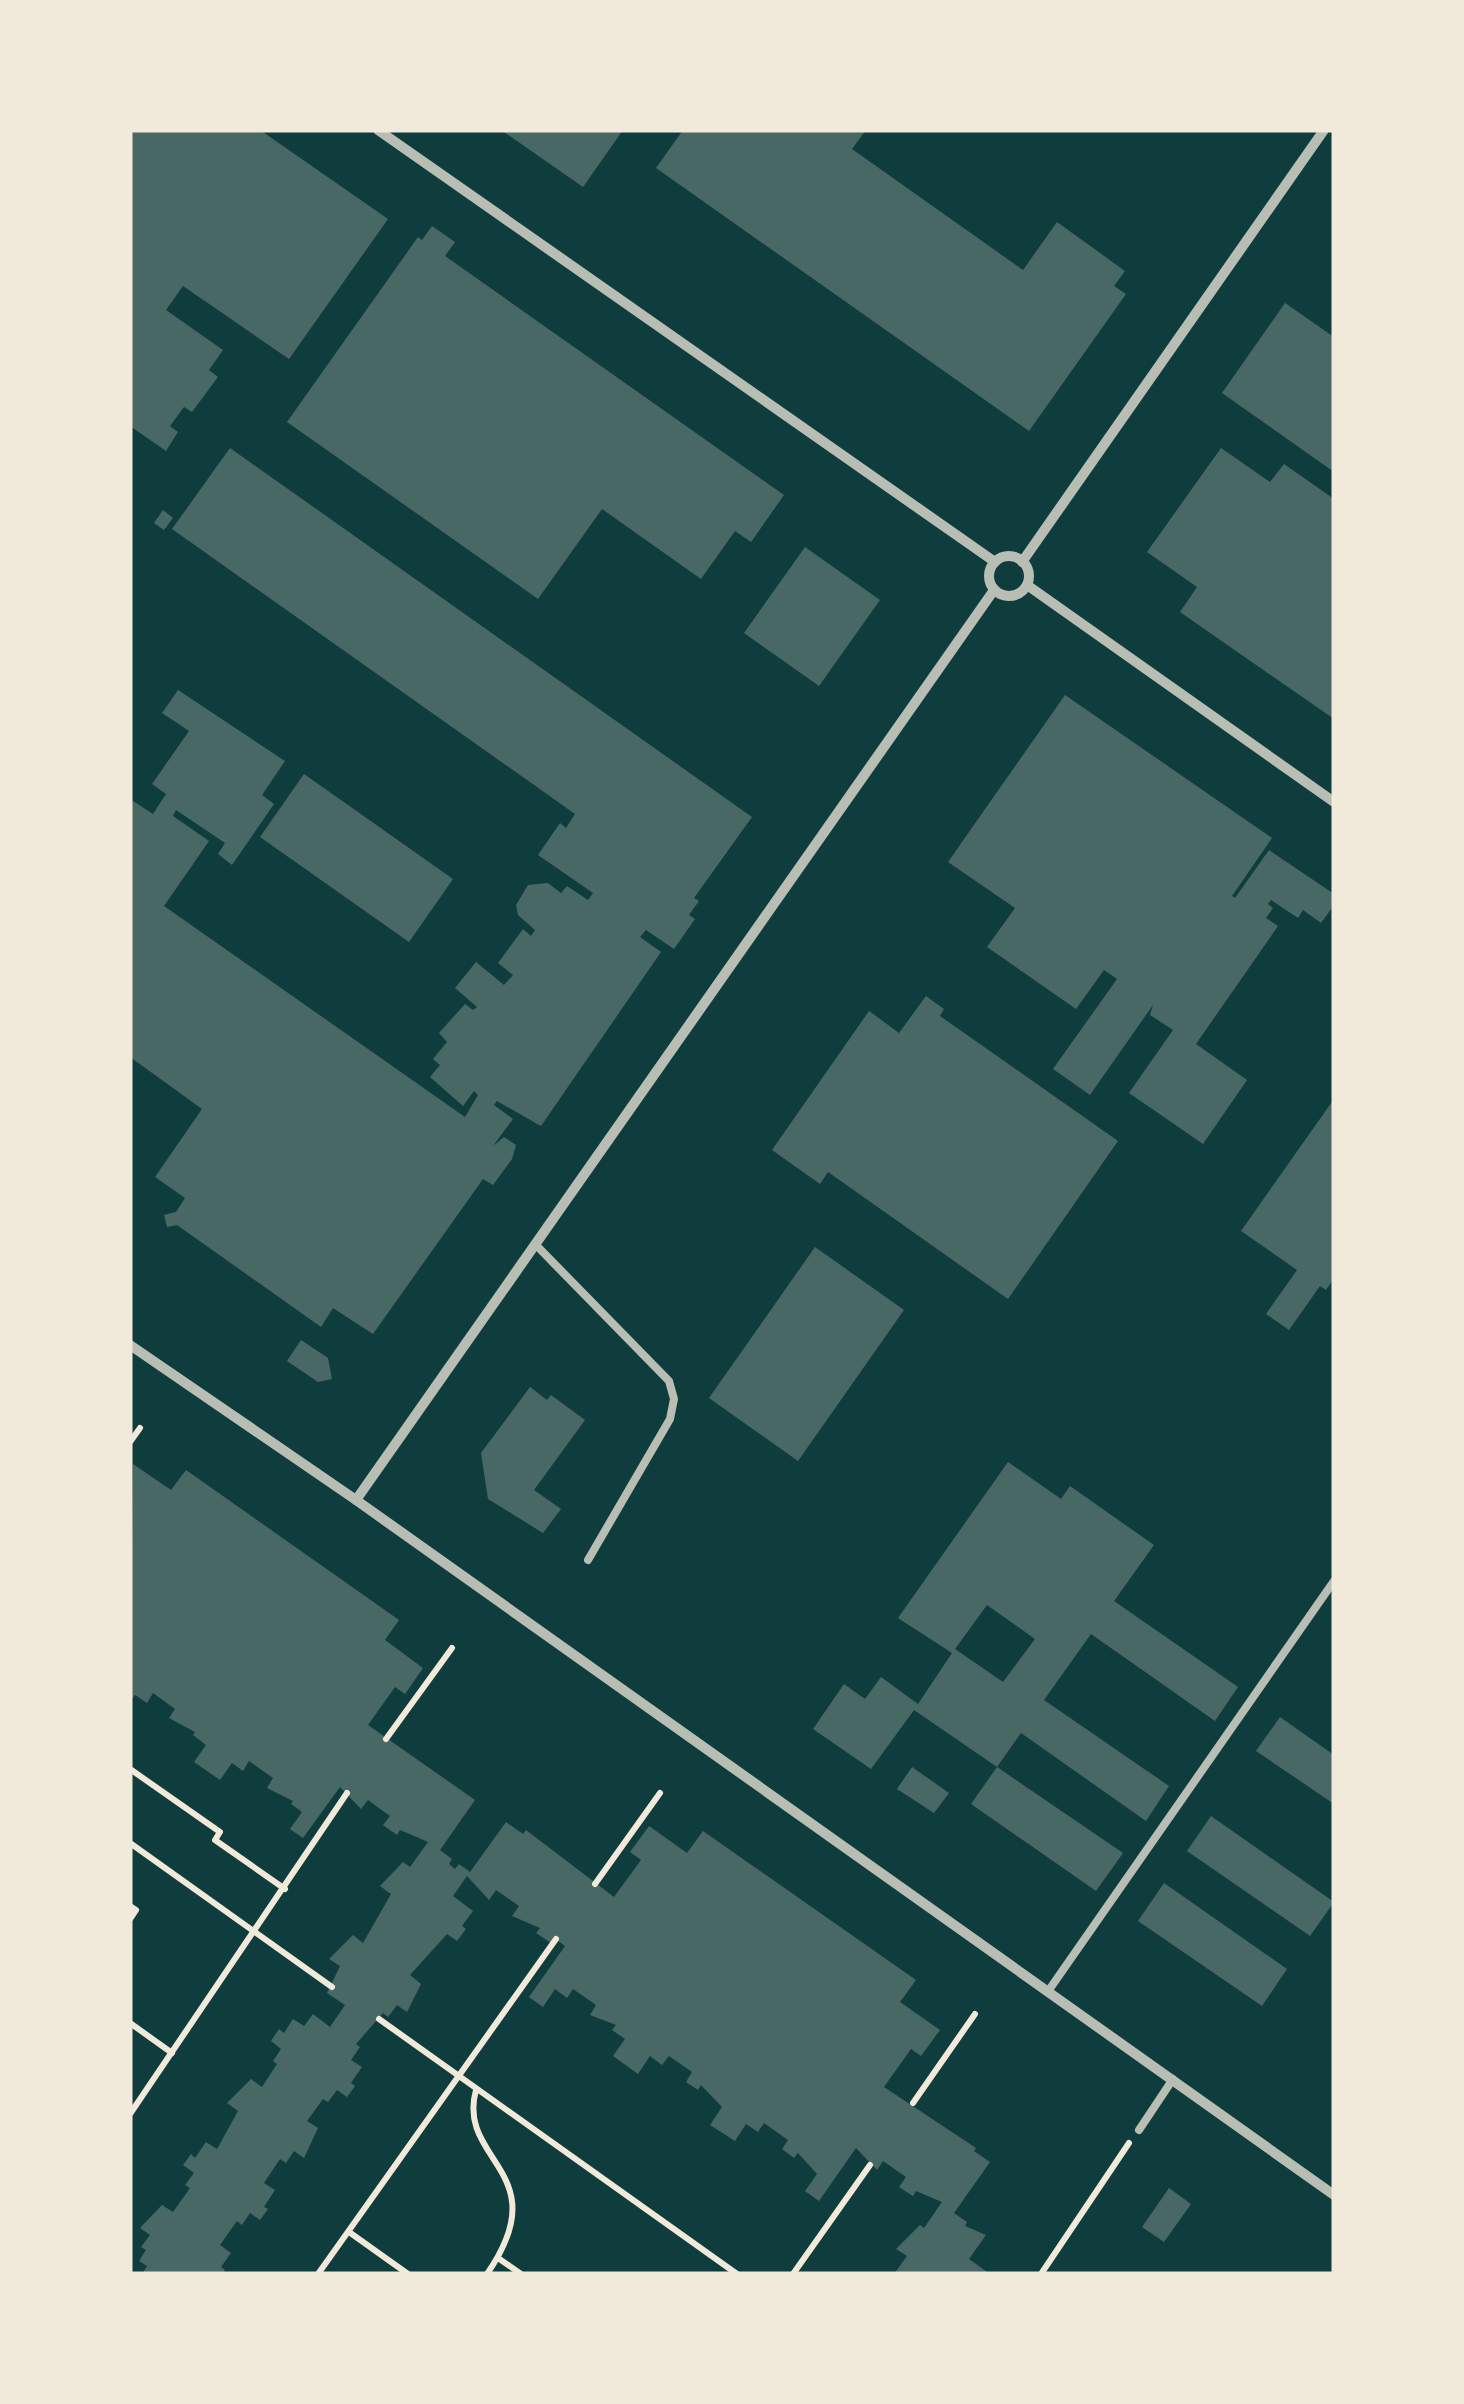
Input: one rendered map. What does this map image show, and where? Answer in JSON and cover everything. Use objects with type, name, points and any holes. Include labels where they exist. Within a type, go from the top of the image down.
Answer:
[{"type":"street","points":[[378,130],[995,562]]},
{"type":"street","points":[[1324,130],[1022,562],[1027,585],[1334,802]]},
{"type":"street","points":[[994,590],[989,575],[995,562],[1009,556],[1022,562]]},
{"type":"street","points":[[994,590],[1015,595],[1027,585]]},
{"type":"street","points":[[356,1500],[994,590]]},
{"type":"street","points":[[130,1345],[356,1500],[1334,2195]]},
{"type":"lane","points":[[535,1244],[669,1381],[674,1399],[670,1418],[588,1560]]},
{"type":"lane","points":[[1048,1990],[1334,1581]]},
{"type":"lane","points":[[1138,2130],[1173,2079]]},
{"type":"path","points":[[130,1442],[140,1428]]},
{"type":"path","points":[[386,1739],[452,1648]]},
{"type":"path","points":[[131,1771],[220,1832],[215,1840],[285,1889]]},
{"type":"path","points":[[594,1884],[660,1792]]},
{"type":"path","points":[[130,2114],[348,1793]]},
{"type":"path","points":[[130,1843],[332,1987]]},
{"type":"path","points":[[130,1906],[136,1910],[130,1919]]},
{"type":"path","points":[[318,2274],[556,1939]]},
{"type":"path","points":[[913,2104],[975,2014]]},
{"type":"path","points":[[379,2020],[738,2274]]},
{"type":"path","points":[[130,2023],[172,2052]]},
{"type":"path","points":[[476,2090],[473,2116],[512,2196],[515,2218],[510,2239],[487,2274]]},
{"type":"path","points":[[1041,2274],[1138,2130]]},
{"type":"path","points":[[793,2274],[870,2165]]},
{"type":"path","points":[[348,2232],[408,2274]]},
{"type":"path","points":[[498,2258],[522,2274]]},
{"type":"building","points":[[130,130],[260,130],[388,219],[289,359],[183,286],[166,310],[223,350],[209,370],[218,377],[192,412],[184,407],[170,426],[178,432],[166,451],[130,426]]},
{"type":"building","points":[[501,130],[623,130],[583,187]]},
{"type":"building","points":[[683,130],[866,130],[852,149],[1023,270],[1057,222],[1125,271],[1114,286],[1126,294],[1029,431],[656,168]]},
{"type":"building","points":[[432,226],[455,242],[445,256],[784,495],[751,542],[735,531],[701,579],[602,509],[538,599],[287,422],[418,237],[422,240]]},
{"type":"building","points":[[1285,303],[1334,337],[1334,472],[1222,393]]},
{"type":"building","points":[[230,448],[752,817],[694,898],[699,901],[689,915],[695,919],[674,949],[646,930],[640,937],[661,952],[541,1126],[497,1101],[494,1105],[513,1119],[493,1146],[504,1137],[516,1145],[512,1159],[493,1185],[483,1179],[373,1334],[333,1308],[321,1327],[177,1225],[167,1227],[164,1215],[176,1212],[185,1198],[155,1177],[202,1109],[130,1057],[130,799],[153,814],[166,794],[152,784],[189,731],[162,713],[178,690],[285,761],[262,795],[274,804],[232,865],[218,854],[225,843],[176,810],[173,816],[209,841],[164,906],[465,1117],[478,1095],[474,1091],[463,1106],[430,1077],[440,1065],[433,1059],[447,1042],[439,1033],[465,1004],[473,1010],[477,1007],[455,988],[476,962],[504,985],[513,975],[498,963],[523,929],[531,936],[535,930],[518,915],[516,905],[528,885],[548,883],[561,893],[567,886],[588,900],[593,893],[538,855],[560,823],[566,828],[575,814],[172,529]]},
{"type":"building","points":[[1221,448],[1270,482],[1284,464],[1334,499],[1334,719],[1180,612],[1197,587],[1147,552]]},
{"type":"building","points":[[163,510],[173,518],[164,530],[154,523]]},
{"type":"building","points":[[805,547],[880,600],[819,686],[744,633]]},
{"type":"building","points":[[1065,695],[1272,838],[1232,896],[1235,898],[1269,850],[1334,894],[1334,905],[1321,923],[1303,910],[1298,918],[1271,900],[1268,904],[1273,908],[1266,918],[1278,926],[1196,1044],[1247,1080],[1203,1144],[1129,1093],[1173,1030],[1150,1015],[1153,1005],[1090,1095],[1053,1069],[1117,979],[1104,970],[1076,1009],[987,947],[1015,908],[948,862]]},
{"type":"building","points":[[304,774],[453,879],[409,942],[260,837]]},
{"type":"building","points":[[926,996],[944,1009],[940,1016],[1118,1141],[1008,1299],[828,1172],[820,1184],[772,1150],[869,1011],[899,1033]]},
{"type":"building","points":[[1334,1099],[1334,1278],[1326,1290],[1320,1286],[1289,1330],[1266,1314],[1297,1270],[1241,1231]]},
{"type":"building","points":[[815,1247],[904,1310],[798,1461],[709,1398]]},
{"type":"building","points":[[301,1340],[328,1358],[332,1379],[318,1382],[287,1361]]},
{"type":"building","points":[[530,1387],[547,1400],[551,1395],[585,1420],[534,1490],[561,1509],[543,1533],[488,1499],[481,1453]]},
{"type":"building","points":[[1008,1462],[1061,1499],[1070,1486],[1154,1545],[1114,1601],[1238,1687],[1215,1721],[1091,1634],[1044,1700],[1169,1786],[1146,1821],[1021,1733],[997,1767],[914,1710],[871,1769],[813,1729],[844,1684],[865,1699],[881,1677],[918,1704],[952,1653],[898,1618]],"holes":[[[987,1605],[1035,1639],[1003,1682],[955,1649]]]},
{"type":"building","points":[[133,1464],[171,1490],[186,1470],[399,1620],[385,1640],[423,1668],[405,1694],[395,1687],[368,1725],[475,1800],[440,1850],[452,1859],[449,1864],[455,1869],[459,1864],[470,1872],[506,1822],[523,1834],[526,1830],[614,1897],[641,1860],[630,1852],[649,1826],[687,1853],[703,1831],[916,1980],[900,2002],[940,2030],[921,2056],[911,2049],[884,2087],[976,2148],[974,2151],[990,2162],[954,2213],[967,2222],[965,2226],[986,2235],[969,2259],[990,2274],[894,2274],[907,2256],[896,2249],[920,2225],[924,2228],[942,2202],[916,2191],[913,2196],[899,2187],[906,2177],[883,2161],[877,2170],[856,2148],[819,2201],[805,2191],[817,2174],[798,2153],[794,2158],[782,2149],[788,2140],[764,2123],[758,2132],[746,2124],[735,2141],[710,2125],[722,2107],[701,2085],[698,2090],[686,2082],[692,2072],[669,2056],[662,2065],[650,2056],[638,2074],[613,2056],[625,2039],[612,2030],[616,2025],[590,2015],[596,2005],[573,1989],[567,1998],[555,1989],[543,2007],[529,1997],[565,1946],[554,1938],[551,1943],[536,1933],[540,1928],[512,1916],[519,1906],[496,1890],[489,1900],[467,1876],[453,1896],[473,1911],[462,1926],[466,1929],[457,1941],[447,1934],[410,1975],[421,1984],[407,2012],[397,2005],[388,2017],[383,2013],[356,2044],[360,2047],[351,2060],[362,2067],[351,2083],[355,2086],[347,2097],[337,2090],[328,2102],[323,2099],[307,2121],[318,2128],[304,2158],[294,2151],[286,2163],[280,2159],[264,2183],[275,2190],[264,2207],[268,2209],[260,2220],[250,2213],[242,2225],[237,2221],[220,2245],[231,2253],[221,2267],[225,2270],[222,2274],[142,2274],[147,2266],[139,2261],[146,2250],[141,2247],[150,2235],[140,2228],[162,2205],[173,2212],[190,2188],[185,2185],[194,2173],[183,2165],[191,2154],[195,2158],[206,2142],[217,2149],[238,2111],[227,2103],[251,2079],[262,2087],[277,2064],[273,2061],[281,2049],[271,2041],[279,2029],[284,2033],[293,2019],[304,2026],[313,2014],[330,2027],[345,2005],[327,1993],[340,1966],[329,1959],[353,1935],[363,1943],[391,1894],[380,1886],[403,1862],[410,1867],[428,1842],[400,1830],[397,1835],[383,1825],[390,1816],[368,1800],[361,1809],[340,1787],[303,1838],[290,1829],[302,1812],[291,1804],[293,1801],[267,1788],[273,1778],[249,1761],[243,1771],[232,1763],[220,1780],[194,1762],[206,1745],[193,1735],[195,1732],[169,1718],[175,1709],[153,1693],[147,1703],[135,1695],[130,1701]]},
{"type":"building","points":[[1280,1717],[1334,1755],[1334,1804],[1256,1751]]},
{"type":"building","points":[[912,1767],[949,1793],[934,1813],[897,1789]]},
{"type":"building","points":[[997,1767],[1123,1853],[1096,1891],[971,1804]]},
{"type":"building","points":[[1211,1816],[1334,1902],[1310,1936],[1187,1851]]},
{"type":"building","points":[[1164,1883],[1287,1969],[1262,2006],[1138,1921]]},
{"type":"building","points":[[1169,2188],[1191,2204],[1164,2242],[1142,2227]]}]
